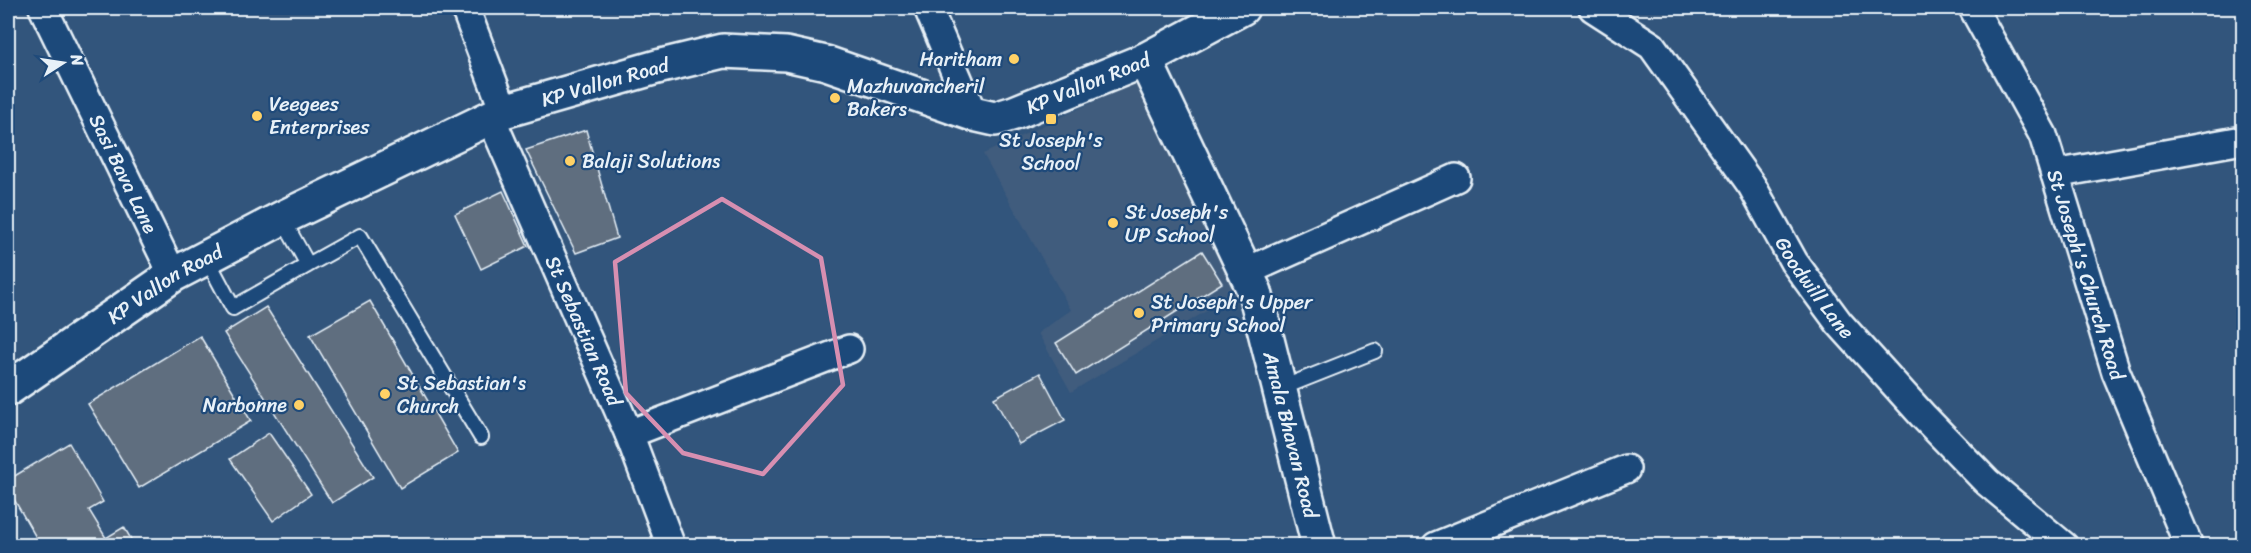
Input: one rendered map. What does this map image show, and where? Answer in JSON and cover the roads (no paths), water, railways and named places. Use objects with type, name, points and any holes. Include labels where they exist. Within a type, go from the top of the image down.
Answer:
[{"type":"street","name":"Sasi Bava Lane","points":[[44,8],[173,275]]},
{"type":"street","name":"St Sebastian Road","points":[[465,8],[498,114],[629,434],[671,546]]},
{"type":"street","points":[[928,8],[973,114]]},
{"type":"street","name":"KP Vallon Road","points":[[8,388],[173,275],[282,218],[498,114],[646,70],[723,51],[786,54],[826,63],[973,114],[995,118],[1014,113],[1145,60],[1242,8]]},
{"type":"street","name":"Goodwill Lane","points":[[1593,8],[1652,46],[1752,186],[1794,262],[1839,323],[1924,417],[1987,482],[2064,546]]},
{"type":"street","name":"St Joseph's Church Road","points":[[1973,8],[2043,135],[2116,372],[2189,546]]},
{"type":"street","name":"Amala Bhavan Road","points":[[1145,60],[1255,292],[1319,546]]},
{"type":"street","points":[[2055,174],[2237,141]]},
{"type":"street","points":[[1245,272],[1456,178]]},
{"type":"street","points":[[629,434],[849,349]]},
{"type":"street","points":[[1436,546],[1626,469]]},
{"type":"lane","points":[[282,218],[308,265]]},
{"type":"lane","points":[[206,257],[233,308],[360,237],[481,436]]},
{"type":"lane","points":[[1280,389],[1375,351]]},
{"type":"place","name":"Haritham","points":[[1014,59]]},
{"type":"place","name":"Mazhuvancheril Bakers","points":[[835,98]]},
{"type":"place","name":"Veegees Enterprises","points":[[257,116]]},
{"type":"place","name":"St Joseph's School","points":[[1051,119]]},
{"type":"place","name":"Balaji Solutions","points":[[570,161]]},
{"type":"place","name":"St Joseph's UP School","points":[[1113,223]]},
{"type":"place","name":"St Joseph's Upper Primary School","points":[[1139,313]]},
{"type":"place","name":"St Sebastian's Church","points":[[385,394]]},
{"type":"place","name":"Narbonne","points":[[299,405]]}]
